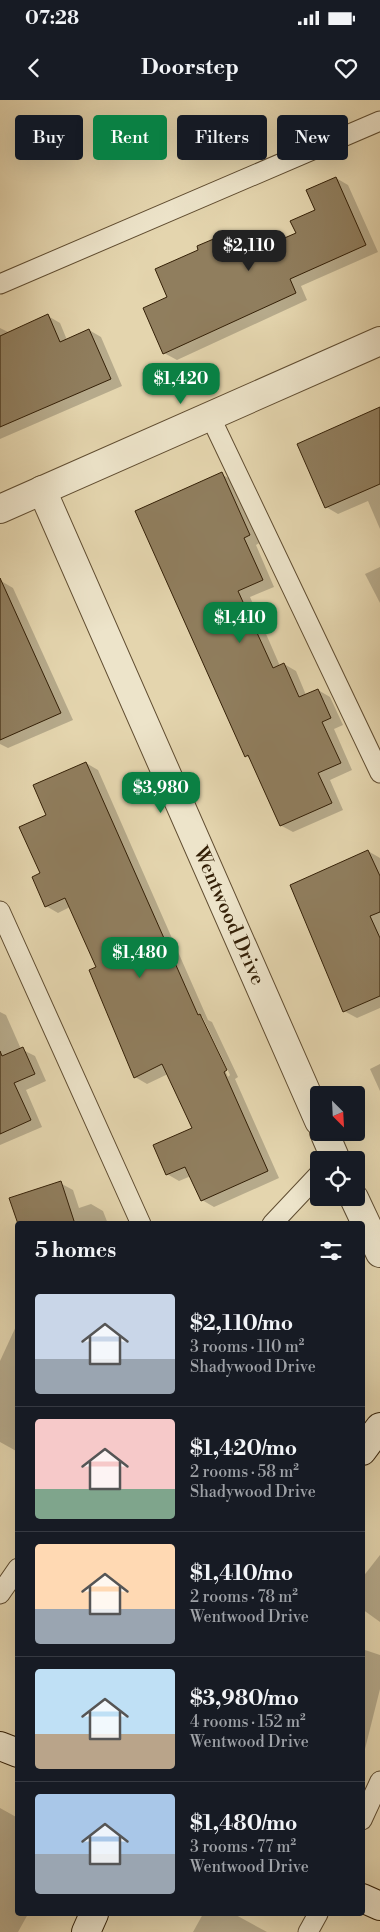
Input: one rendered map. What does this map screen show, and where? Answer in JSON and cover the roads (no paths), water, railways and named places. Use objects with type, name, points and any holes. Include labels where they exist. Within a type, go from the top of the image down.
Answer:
[{"type":"street","points":[[0,509],[380,341]]},
{"type":"street","name":"Wentwood Drive","points":[[42,490],[310,1100]]},
{"type":"street","points":[[358,1206],[380,1252]]},
{"type":"street","points":[[365,1447],[380,1426]]},
{"type":"street","points":[[0,1746],[15,1752]]},
{"type":"street","points":[[365,1899],[380,1906]]},
{"type":"street","points":[[86,1932],[93,1916]]},
{"type":"lane","points":[[0,284],[380,121]]},
{"type":"lane","points":[[210,416],[380,773]]},
{"type":"lane","points":[[0,911],[140,1221]]},
{"type":"lane","points":[[275,1221],[310,1184]]},
{"type":"lane","points":[[0,1594],[15,1572]]},
{"type":"lane","points":[[365,1814],[380,1781]]},
{"type":"lane","points":[[308,1932],[317,1916]]}]
